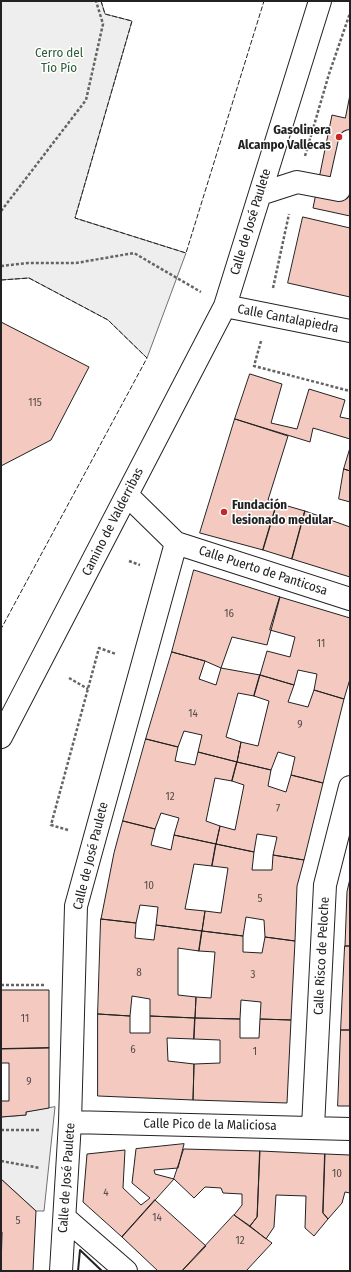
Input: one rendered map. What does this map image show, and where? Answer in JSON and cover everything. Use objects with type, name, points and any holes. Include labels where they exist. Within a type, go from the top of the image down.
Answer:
[{"type":"street","name":"Calle de José Paulete","points":[[226,306],[320,1]]},
{"type":"street","points":[[260,194],[297,182],[339,190],[350,141]]},
{"type":"street","name":"Calle Cantalapiedra","points":[[226,306],[350,331]]},
{"type":"street","name":"Camino de Valderribas","points":[[1,737],[226,306]]},
{"type":"street","points":[[127,495],[176,543]]},
{"type":"street","name":"Calle de José Paulete","points":[[60,1271],[65,1218],[70,1122],[76,906],[176,543]]},
{"type":"street","name":"Calle Puerto de Panticosa","points":[[176,543],[350,599]]},
{"type":"street","name":"Calle Risco de Peloche","points":[[313,1127],[325,885],[350,787]]},
{"type":"street","name":"Calle Pico de la Maliciosa","points":[[70,1122],[350,1129]]},
{"type":"street","points":[[65,1218],[126,1271]]},
{"type":"path","points":[[1,211],[86,100],[103,24],[96,1]]},
{"type":"path","points":[[350,13],[329,74],[297,182],[276,270],[268,315],[254,366],[350,391]]},
{"type":"path","points":[[1,266],[76,263],[134,253],[226,306]]},
{"type":"path","points":[[69,678],[88,689]]},
{"type":"path","points":[[1,985],[48,985]]},
{"type":"path","points":[[1,1130],[43,1130]]},
{"type":"path","points":[[1,1161],[46,1169]]},
{"type":"green space","name":"Cerro del Tío Pío","points":[[1,1],[101,1],[105,14],[132,21],[75,218],[186,253],[147,358],[108,320],[29,278],[1,280]]},
{"type":"shaded area","points":[[55,1107],[44,1211],[36,1211],[1,1179],[1,1117],[26,1115],[26,1112]]},
{"type":"building","name":"Gasolinera Alcampo Vallecas","points":[[350,95],[350,216],[313,208],[332,115],[345,118]]},
{"type":"building","points":[[303,217],[350,228],[350,297],[288,283]]},
{"type":"building","points":[[1,322],[89,367],[51,440],[1,466]]},
{"type":"building","points":[[250,374],[282,384],[271,423],[297,429],[309,389],[345,400],[340,417],[350,419],[350,439],[313,428],[310,442],[235,419]]},
{"type":"building","points":[[235,419],[288,436],[268,500],[277,503],[263,550],[200,533]]},
{"type":"building","points":[[350,448],[350,471],[344,469]]},
{"type":"building","points":[[344,469],[350,471],[350,502],[339,499]]},
{"type":"building","points":[[277,503],[305,511],[292,559],[263,550]]},
{"type":"building","points":[[305,511],[350,527],[350,577],[292,559]]},
{"type":"building","points":[[194,570],[280,597],[267,645],[232,637],[221,668],[205,661],[172,652]]},
{"type":"building","points":[[280,597],[350,618],[350,679],[344,699],[314,690],[317,674],[298,670],[294,685],[260,675],[267,651],[290,657],[295,637],[270,630]]},
{"type":"building","points":[[172,652],[205,661],[199,679],[216,685],[221,668],[260,675],[254,696],[238,693],[226,737],[241,742],[237,762],[198,752],[202,735],[184,731],[178,747],[146,739]]},
{"type":"building","points":[[260,675],[294,685],[288,702],[308,707],[314,690],[344,699],[323,783],[291,775],[295,757],[278,752],[271,770],[237,762],[241,742],[258,746],[269,701],[254,696]]},
{"type":"building","points":[[146,739],[178,747],[175,761],[195,765],[198,752],[237,762],[232,781],[215,778],[206,821],[220,826],[216,844],[174,835],[179,818],[161,813],[155,829],[123,821]]},
{"type":"building","points":[[237,762],[271,770],[268,786],[286,792],[291,775],[323,783],[304,860],[273,855],[277,837],[257,834],[254,852],[216,844],[220,826],[235,830],[244,785],[232,781]]},
{"type":"building","points":[[123,821],[155,829],[151,845],[171,850],[174,835],[216,844],[212,866],[194,864],[185,909],[205,911],[202,931],[156,925],[158,907],[140,905],[136,923],[101,919],[114,853]]},
{"type":"building","points":[[216,844],[254,852],[252,870],[272,870],[273,855],[304,860],[297,886],[295,941],[265,937],[264,920],[246,917],[243,936],[202,931],[205,911],[221,913],[228,868],[212,866]]},
{"type":"building","points":[[350,879],[350,946],[345,946],[347,892]]},
{"type":"building","points":[[101,919],[136,923],[135,938],[154,940],[156,925],[202,931],[199,951],[178,948],[178,995],[196,997],[195,1018],[150,1016],[150,999],[132,996],[130,1016],[98,1014]]},
{"type":"building","points":[[202,931],[243,936],[243,952],[262,953],[265,937],[295,941],[291,1020],[260,1019],[261,1002],[241,1000],[240,1019],[195,1018],[196,997],[211,998],[215,952],[199,951]]},
{"type":"building","points":[[345,946],[350,946],[350,1030],[341,1030]]},
{"type":"building","points":[[1,990],[49,990],[49,1048],[1,1049]]},
{"type":"building","points":[[98,1014],[130,1016],[130,1033],[150,1033],[150,1016],[195,1018],[194,1039],[167,1038],[168,1061],[194,1064],[193,1100],[98,1096]]},
{"type":"building","points":[[195,1018],[240,1019],[240,1038],[259,1038],[260,1019],[291,1020],[287,1103],[193,1100],[194,1064],[220,1063],[220,1040],[194,1039]]},
{"type":"building","points":[[341,1030],[350,1030],[350,1106],[338,1106]]},
{"type":"building","points":[[49,1048],[49,1108],[26,1112],[26,1115],[1,1117],[1,1101],[9,1101],[9,1063],[1,1063],[1,1049]]},
{"type":"building","points":[[184,1144],[178,1168],[154,1170],[155,1174],[174,1179],[122,1237],[83,1202],[87,1154],[125,1150],[123,1188],[141,1205],[150,1198],[132,1183],[136,1149]]},
{"type":"building","points":[[184,1149],[260,1151],[257,1217],[250,1226],[234,1215],[242,1205],[242,1194],[223,1193],[221,1188],[205,1187],[194,1198],[174,1179]]},
{"type":"building","points":[[260,1151],[325,1154],[323,1213],[328,1219],[314,1236],[305,1228],[306,1196],[276,1195],[274,1227],[266,1239],[250,1226],[257,1217]]},
{"type":"building","points":[[325,1154],[350,1155],[350,1193],[345,1192],[342,1203],[328,1219],[323,1213]]},
{"type":"building","points":[[1,1179],[36,1211],[33,1271],[1,1271]]},
{"type":"building","points":[[155,1200],[206,1246],[182,1271],[158,1271],[122,1237]]},
{"type":"building","points":[[234,1215],[272,1243],[246,1271],[182,1271]]},
{"type":"fence","points":[[101,1],[105,14],[132,21],[75,218],[186,253],[264,1]]},
{"type":"fence","points":[[1,280],[29,278],[108,320],[147,358],[1,629]]},
{"type":"wall","points":[[78,1271],[80,1250],[102,1271]]},
{"type":"place","name":"Gasolinera Alcampo Vallecas","points":[[339,137]]},
{"type":"place","name":"Fundación lesionado medular","points":[[224,512]]}]
